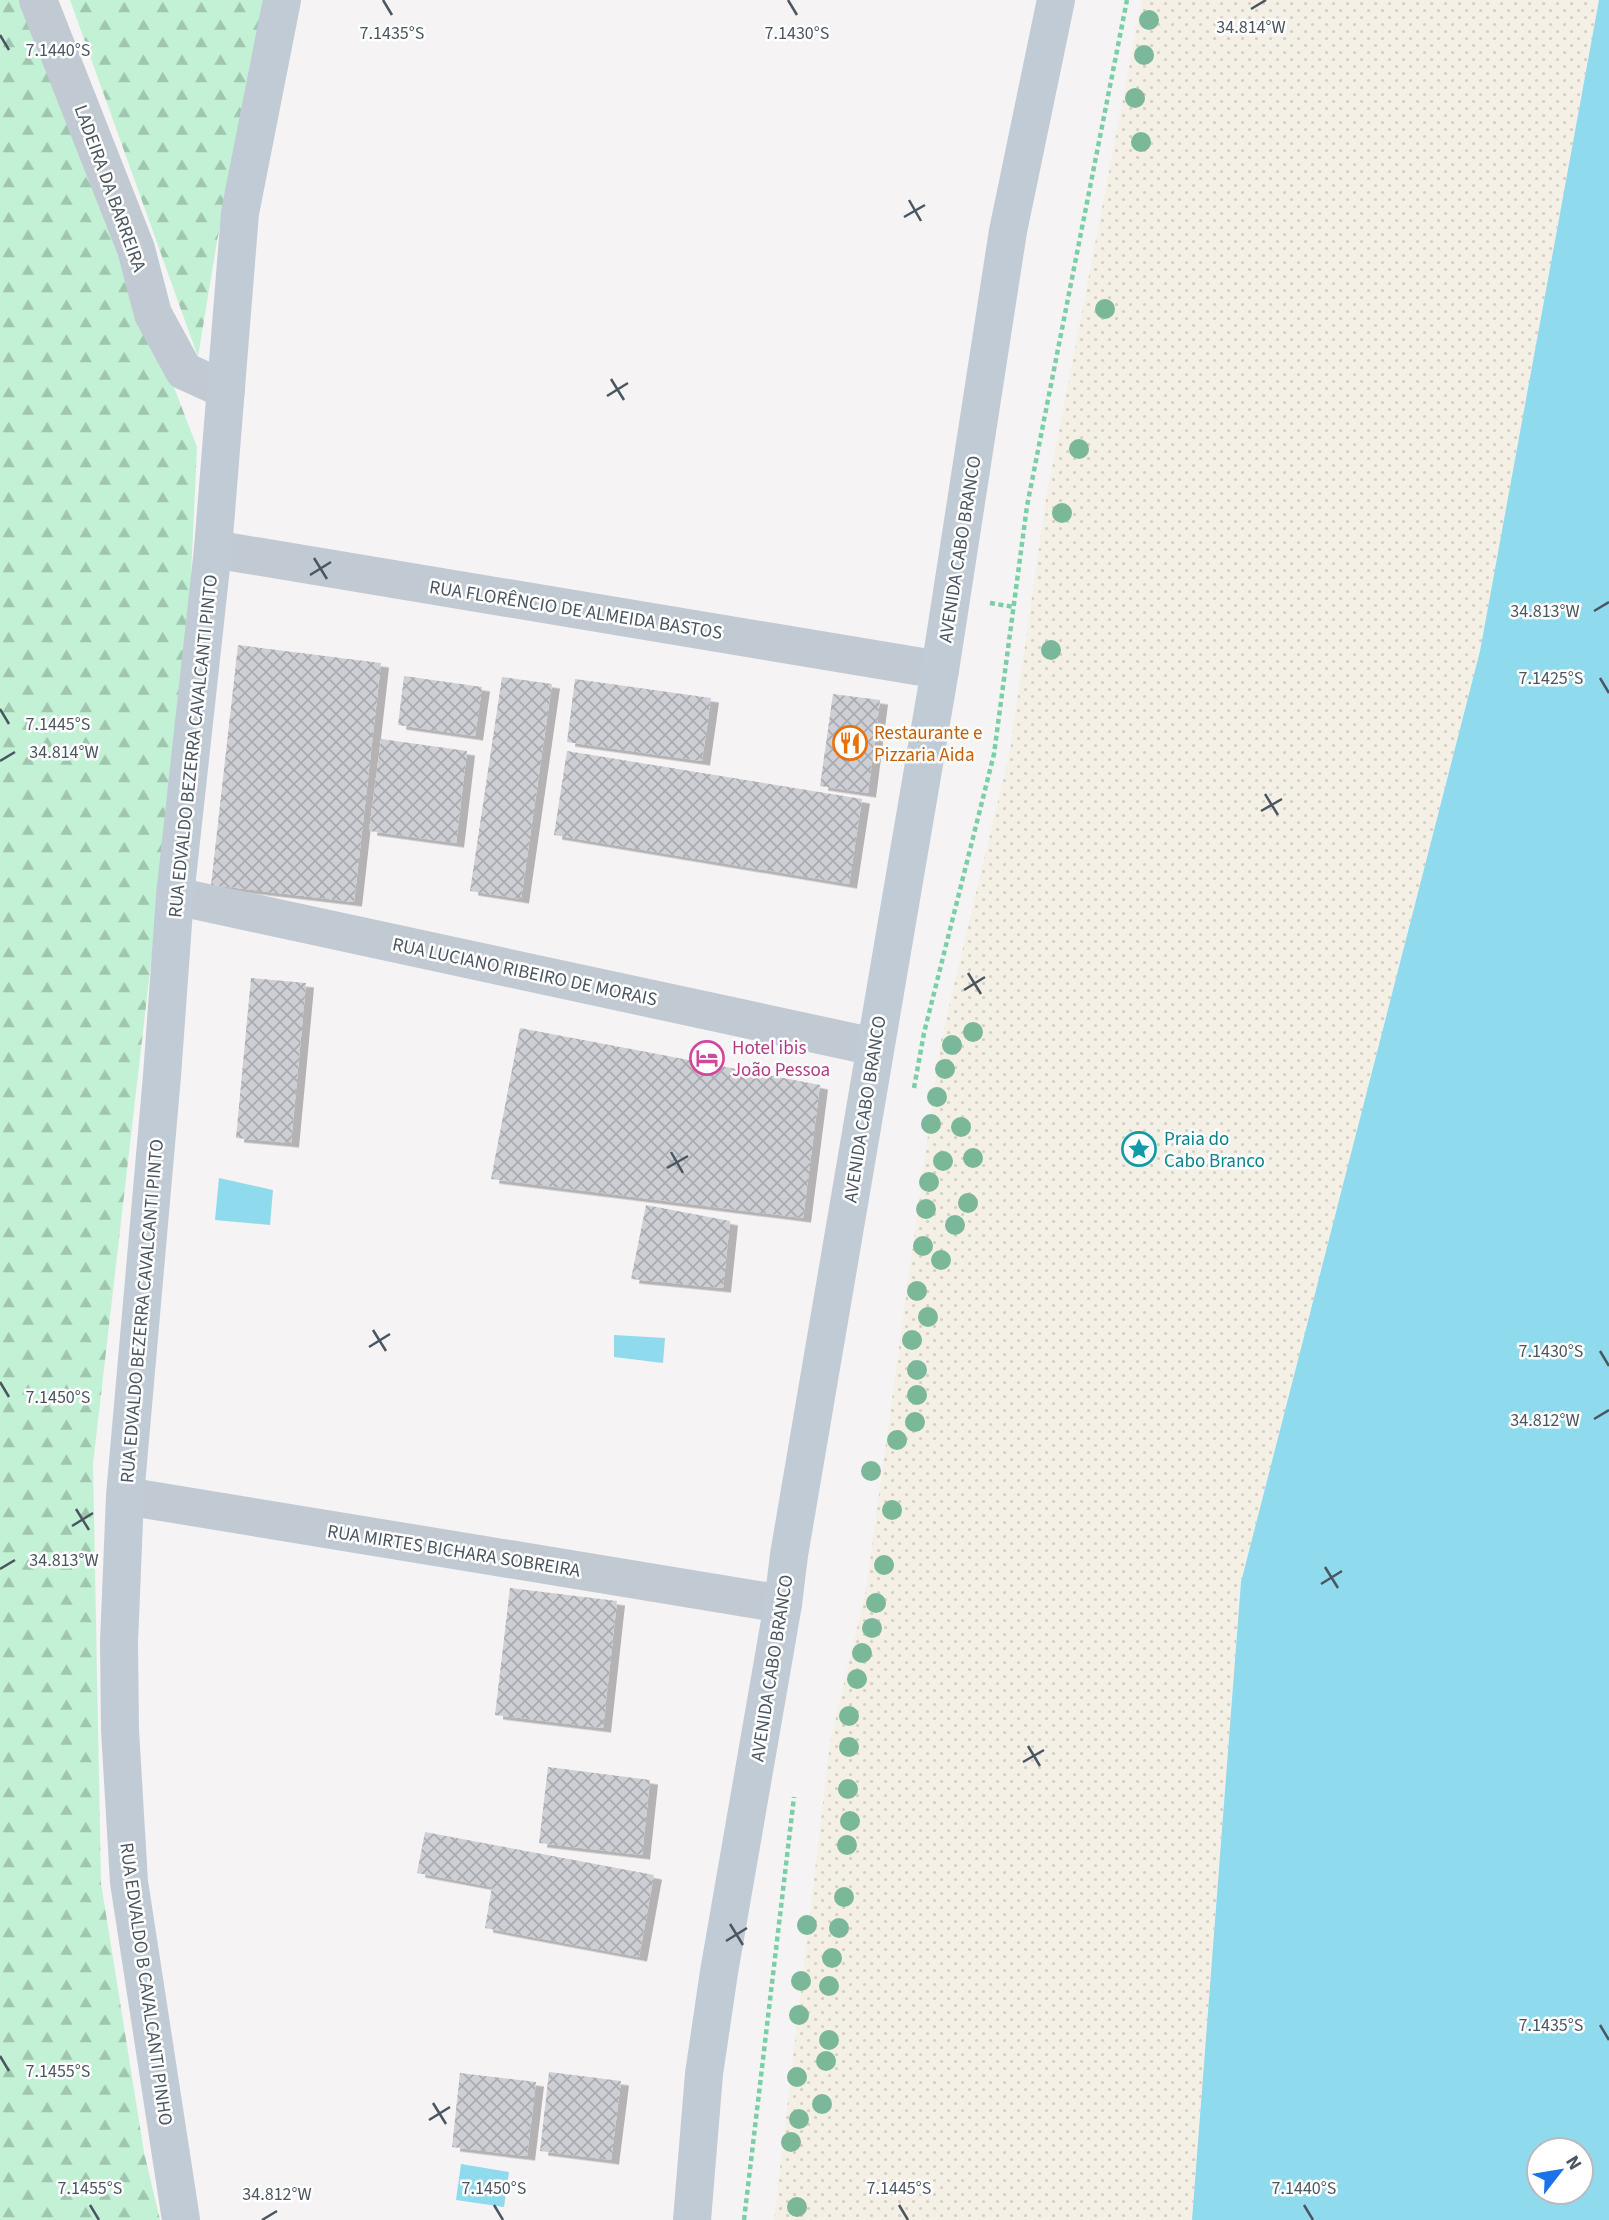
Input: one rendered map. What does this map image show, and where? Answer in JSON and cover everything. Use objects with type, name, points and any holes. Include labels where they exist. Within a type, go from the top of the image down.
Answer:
[{"type":"main road","name":"RUA EDVALDO BEZERRA CAVALCANTI PINTO","points":[[125,1496],[175,896],[213,549],[240,213],[282,0]]},
{"type":"main road","name":"AVENIDA CABO BRANCO","points":[[692,2220],[704,2074],[717,1984],[940,670],[1008,231],[1056,0]]},
{"type":"main road","name":"RUA EDVALDO B CAVALCANTI PINHO","points":[[125,1496],[119,1643],[129,1882],[181,2220]]},
{"type":"street","name":"LADEIRA DA BARREIRA","points":[[38,0],[136,249],[153,314],[184,371],[226,390]]},
{"type":"street","name":"RUA FLORÊNCIO DE ALMEIDA BASTOS","points":[[213,549],[940,670]]},
{"type":"street","name":"RUA LUCIANO RIBEIRO DE MORAIS","points":[[175,896],[875,1046]]},
{"type":"street","name":"RUA MIRTES BICHARA SOBREIRA","points":[[125,1496],[783,1604]]},
{"type":"path","points":[[911,1100],[924,1032],[994,754],[1027,506],[1127,0]]},
{"type":"path","points":[[744,2220],[794,1794]]},
{"type":"green space","points":[[0,0],[19,0],[39,37],[197,447],[188,642],[93,1464],[101,1883],[144,2152],[160,2220],[0,2220]]},
{"type":"green space","points":[[70,0],[266,0],[217,241],[198,357]]},
{"type":"sand","name":"Praia do Cabo Branco","points":[[1142,0],[1599,0],[1480,651],[1241,1582],[1192,2220],[774,2220],[830,1743],[866,1590],[941,1040],[1010,751],[1046,499]]},
{"type":"water","points":[[1599,0],[1609,0],[1609,2220],[1192,2220],[1241,1582],[1480,651]]},
{"type":"water","points":[[219,1178],[273,1190],[270,1225],[215,1220]]},
{"type":"water","points":[[614,1335],[665,1338],[663,1363],[614,1357]]},
{"type":"water","points":[[461,2164],[509,2172],[504,2207],[456,2200]]},
{"type":"building","points":[[238,645],[381,663],[354,902],[211,885]]},
{"type":"building","points":[[404,676],[482,687],[475,736],[398,725]]},
{"type":"building","points":[[502,677],[552,684],[521,899],[470,891]]},
{"type":"building","points":[[575,679],[711,698],[702,761],[567,742]]},
{"type":"building","name":"Restaurante e Pizzaria Aida","points":[[833,694],[880,700],[868,793],[820,786]]},
{"type":"building","points":[[381,739],[467,751],[456,843],[369,831]]},
{"type":"building","points":[[567,751],[862,799],[849,884],[554,835]]},
{"type":"building","points":[[251,978],[306,983],[291,1143],[236,1138]]},
{"type":"building","points":[[520,1028],[820,1085],[803,1218],[491,1179]]},
{"type":"building","points":[[646,1205],[730,1221],[723,1288],[631,1279]]},
{"type":"building","points":[[510,1588],[617,1601],[603,1728],[495,1715]]},
{"type":"building","points":[[548,1767],[650,1780],[642,1855],[539,1843]]},
{"type":"building","points":[[425,1832],[654,1875],[639,1957],[485,1928],[492,1887],[417,1873]]},
{"type":"building","points":[[549,2072],[621,2081],[611,2160],[540,2151]]},
{"type":"building","points":[[460,2073],[536,2082],[527,2156],[452,2147]]},
{"type":"place","name":"Restaurante e Pizzaria Aida","points":[[850,743]]},
{"type":"place","name":"Hotel ibis João Pessoa","points":[[707,1058]]},
{"type":"place","name":"Praia do Cabo Branco","points":[[1139,1149]]}]
